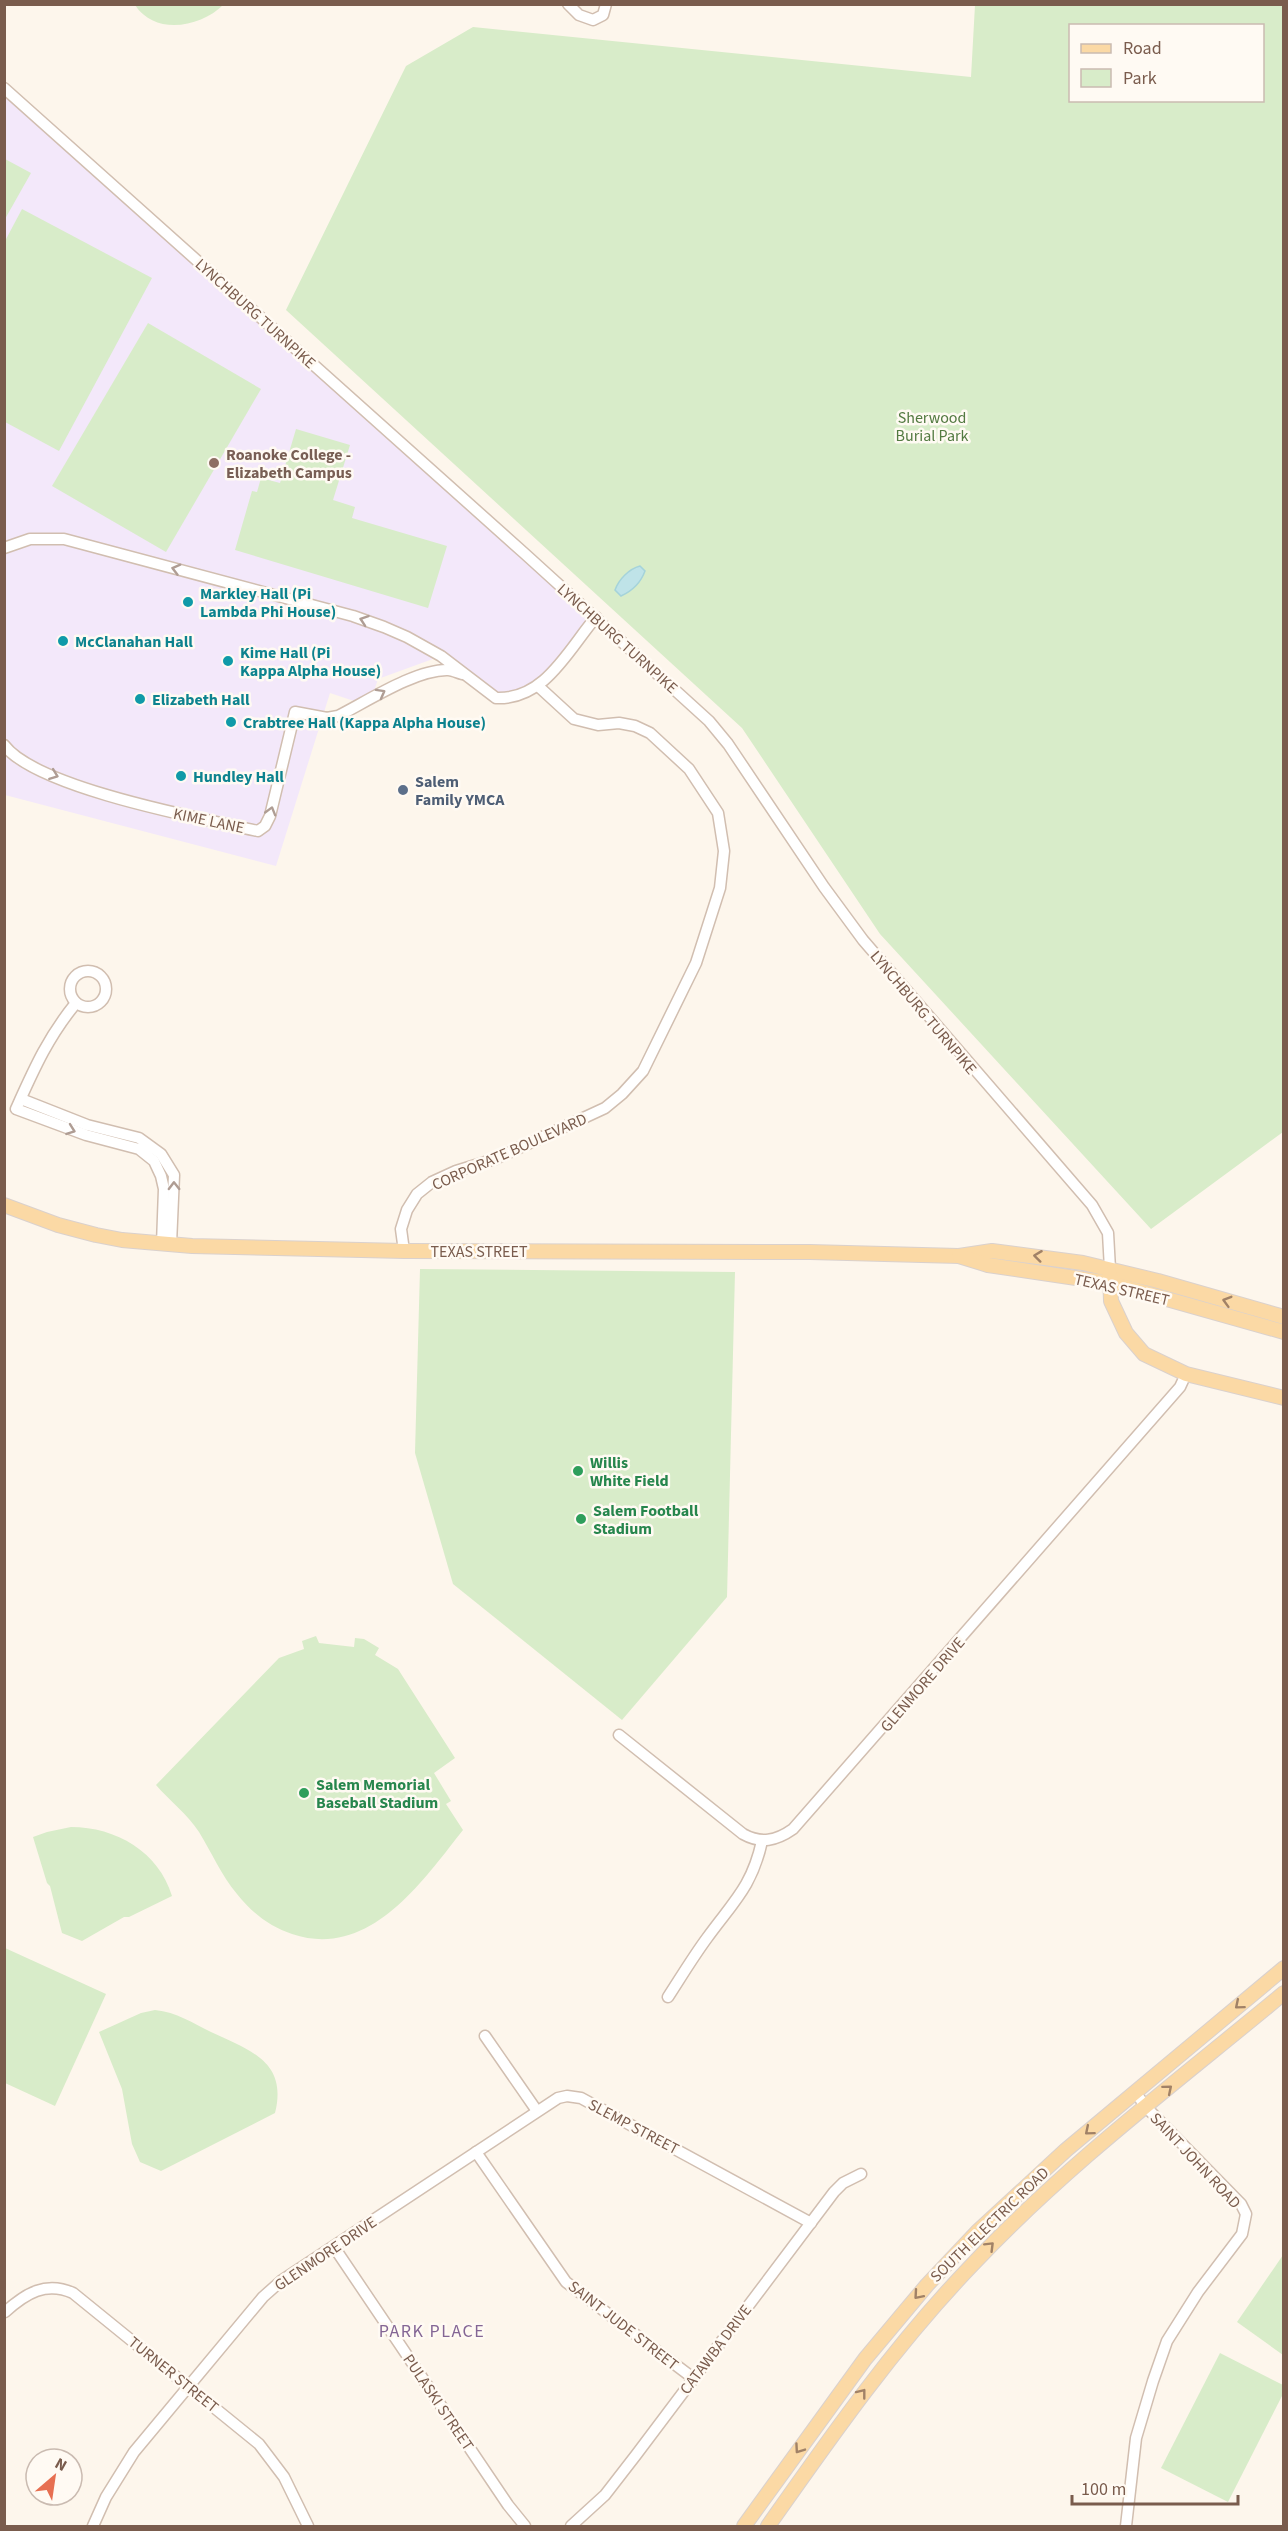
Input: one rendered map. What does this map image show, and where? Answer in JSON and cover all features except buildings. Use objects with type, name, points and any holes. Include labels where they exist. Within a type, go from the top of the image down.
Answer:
[{"type":"main road","name":"TEXAS STREET","points":[[4,1205],[43,1220],[96,1235],[167,1244],[274,1250],[799,1251],[959,1256],[992,1251],[1071,1261],[1110,1276],[1284,1332]]},
{"type":"main road","name":"TEXAS STREET","points":[[1110,1276],[1284,1317]]},
{"type":"main road","name":"LYNCHBURG TURNPIKE","points":[[1110,1276],[1119,1295],[1121,1321],[1134,1346],[1144,1354],[1186,1374],[1284,1398]]},
{"type":"main road","name":"SOUTH ELECTRIC ROAD","points":[[744,2526],[865,2359],[927,2285],[1013,2197],[1284,1968]]},
{"type":"main road","name":"SOUTH ELECTRIC ROAD","points":[[768,2526],[852,2407],[932,2308],[1012,2224],[1146,2107],[1284,1993]]},
{"type":"street","points":[[568,4],[579,15],[593,20],[603,15],[606,4]]},
{"type":"street","name":"LYNCHBURG TURNPIKE","points":[[4,88],[596,617],[677,691],[728,744],[813,871],[863,940],[1092,1205],[1108,1233],[1110,1276]]},
{"type":"street","name":"KIME LANE","points":[[4,548],[30,539],[64,539],[353,616],[407,637],[441,656],[496,698],[517,697],[538,686],[596,617]]},
{"type":"street","name":"KIME LANE","points":[[4,746],[19,760],[34,768],[82,786],[175,813],[258,831],[265,826],[270,816],[295,712],[327,718],[338,716],[396,685],[428,674],[448,670],[470,677]]},
{"type":"street","name":"CORPORATE BOULEVARD","points":[[404,1251],[401,1229],[407,1210],[417,1194],[432,1182],[456,1171],[495,1159],[605,1108],[622,1094],[643,1071],[696,963],[720,888],[724,851],[718,813],[689,769],[650,733],[635,726],[619,723],[598,725],[574,719],[538,686]]},
{"type":"street","points":[[76,1003],[56,1026],[40,1054],[19,1104],[139,1138],[161,1154],[174,1175],[167,1244]]},
{"type":"street","name":"GLENMORE DRIVE","points":[[762,1841],[774,1840],[793,1829],[1180,1387],[1186,1374]]},
{"type":"street","points":[[619,1735],[743,1834],[762,1841],[758,1860],[744,1890],[708,1937],[668,1997]]},
{"type":"street","points":[[485,2036],[537,2111]]},
{"type":"street","name":"SAINT JOHN ROAD","points":[[1126,2526],[1136,2438],[1167,2341],[1198,2292],[1242,2234],[1246,2214],[1241,2204],[1146,2107],[1135,2092]]},
{"type":"street","name":"SLEMP STREET","points":[[537,2111],[558,2098],[567,2096],[581,2098],[811,2223]]},
{"type":"street","name":"GLENMORE DRIVE","points":[[93,2526],[119,2474],[263,2296],[281,2281],[537,2111]]},
{"type":"street","name":"SAINT JUDE STREET","points":[[476,2152],[566,2282],[693,2378]]},
{"type":"street","name":"CATAWBA DRIVE","points":[[571,2526],[605,2495],[834,2192],[843,2183],[861,2174]]},
{"type":"street","name":"PULASKI STREET","points":[[334,2247],[501,2495],[525,2526]]},
{"type":"street","name":"TURNER STREET","points":[[5,2312],[36,2289],[53,2287],[73,2293],[250,2436],[273,2460],[284,2477],[308,2526]]},
{"type":"shaded area","name":"Roanoke College - Elizabeth Campus","points":[[4,88],[596,617],[543,682],[496,698],[441,656],[378,679],[369,706],[330,693],[276,866],[5,795]]},
{"type":"green space","points":[[135,5],[223,5],[203,19],[178,25],[154,21],[144,15]]},
{"type":"green space","name":"Sherwood Burial Park","points":[[975,5],[1283,5],[1283,1132],[1151,1229],[880,934],[742,728],[286,310],[406,66],[473,27],[971,77]]},
{"type":"green space","points":[[5,159],[31,173],[5,219]]},
{"type":"green space","points":[[22,209],[152,278],[59,451],[5,422],[5,241]]},
{"type":"green space","points":[[148,323],[261,389],[166,552],[52,486]]},
{"type":"green space","points":[[296,429],[350,445],[333,500],[355,507],[352,518],[447,546],[428,608],[235,550],[252,491],[257,492],[261,478],[280,483]]},
{"type":"green space","name":"Salem Football Stadium","points":[[420,1269],[735,1272],[727,1597],[622,1720],[453,1584],[415,1453]]},
{"type":"green space","name":"Salem Memorial Baseball Stadium","points":[[316,1636],[319,1643],[354,1647],[355,1638],[364,1639],[379,1648],[375,1655],[398,1669],[455,1758],[434,1773],[451,1801],[446,1804],[463,1830],[430,1872],[391,1911],[369,1926],[345,1936],[320,1939],[284,1931],[248,1907],[226,1879],[195,1826],[156,1785],[279,1658],[304,1649],[302,1641]]},
{"type":"green space","points":[[71,1827],[104,1832],[133,1845],[157,1867],[166,1880],[172,1896],[129,1917],[124,1917],[82,1941],[62,1933],[50,1886],[47,1883],[33,1837]]},
{"type":"green space","points":[[5,1948],[106,1994],[55,2106],[5,2083]]},
{"type":"green space","points":[[155,2010],[184,2018],[251,2052],[270,2069],[276,2081],[278,2095],[275,2113],[161,2171],[140,2162],[132,2144],[122,2089],[99,2032],[141,2013]]},
{"type":"green space","points":[[1283,2255],[1283,2355],[1237,2322]]},
{"type":"green space","points":[[1220,2353],[1283,2385],[1283,2394],[1228,2502],[1161,2468]]},
{"type":"water","points":[[640,566],[645,571],[641,579],[621,596],[615,590],[619,582],[628,572]]},
{"type":"place","name":"Roanoke College - Elizabeth Campus","points":[[214,463]]},
{"type":"place","name":"Markley Hall (Pi Lambda Phi House)","points":[[188,602]]},
{"type":"place","name":"McClanahan Hall","points":[[63,641]]},
{"type":"place","name":"Kime Hall (Pi Kappa Alpha House)","points":[[228,661]]},
{"type":"place","name":"Elizabeth Hall","points":[[140,699]]},
{"type":"place","name":"Crabtree Hall (Kappa Alpha House)","points":[[231,722]]},
{"type":"place","name":"Hundley Hall","points":[[181,776]]},
{"type":"place","name":"Salem Family YMCA","points":[[403,790]]},
{"type":"place","name":"Willis White Field","points":[[578,1471]]},
{"type":"place","name":"Salem Football Stadium","points":[[581,1519]]},
{"type":"place","name":"Salem Memorial Baseball Stadium","points":[[304,1793]]},
{"type":"district","name":"PARK PLACE","points":[[432,2331]]}]
